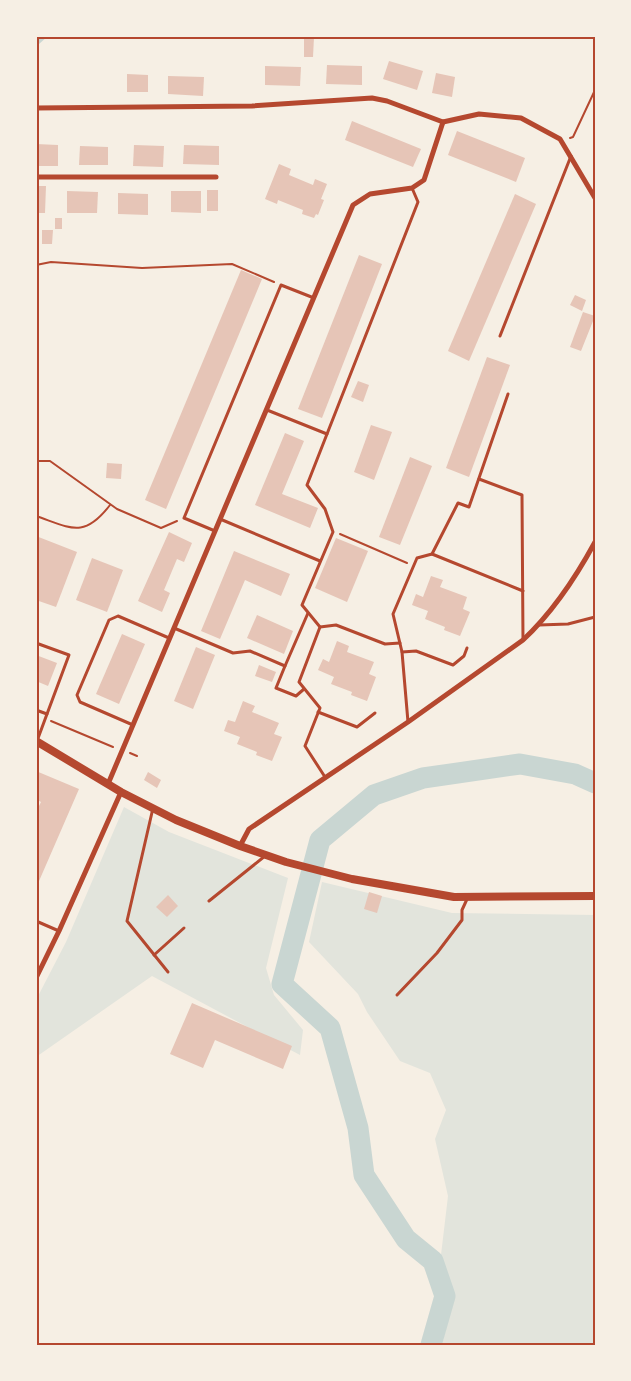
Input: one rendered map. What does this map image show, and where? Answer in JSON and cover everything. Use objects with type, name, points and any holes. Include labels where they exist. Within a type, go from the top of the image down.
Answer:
[{"type":"street","points":[[36,108],[252,106],[372,98],[387,101],[443,122],[479,114],[521,118],[560,139],[595,198]]},
{"type":"street","points":[[108,784],[353,206],[370,194],[412,188],[424,180],[443,122]]},
{"type":"street","points":[[36,177],[216,177]]},
{"type":"street","points":[[240,846],[249,829],[408,722],[523,640],[539,625],[571,582],[595,542]]},
{"type":"street","points":[[37,741],[121,792],[176,820],[286,862],[352,879],[454,897],[595,896]]},
{"type":"street","points":[[36,978],[121,792]]},
{"type":"lane","points":[[500,336],[571,156]]},
{"type":"lane","points":[[320,628],[302,605],[333,532],[325,510],[307,485],[418,202],[412,188]]},
{"type":"lane","points":[[215,531],[184,518],[281,285],[314,298]]},
{"type":"lane","points":[[432,554],[458,503],[469,507],[508,394]]},
{"type":"lane","points":[[267,410],[327,434]]},
{"type":"lane","points":[[479,479],[522,495],[523,640]]},
{"type":"lane","points":[[220,519],[320,561]]},
{"type":"lane","points":[[408,722],[402,652],[394,614],[417,558],[432,554],[524,591]]},
{"type":"lane","points":[[304,689],[296,696],[276,688],[308,613]]},
{"type":"lane","points":[[133,726],[80,702],[77,694],[109,620],[118,616],[170,639]]},
{"type":"lane","points":[[539,625],[568,624],[595,618]]},
{"type":"lane","points":[[320,628],[336,625],[385,644],[400,643]]},
{"type":"lane","points":[[174,628],[233,653],[250,651],[285,666]]},
{"type":"lane","points":[[320,628],[299,682],[320,708],[305,746],[325,777]]},
{"type":"lane","points":[[36,643],[69,654],[37,741]]},
{"type":"lane","points":[[402,652],[416,651],[452,665],[464,656],[467,648]]},
{"type":"lane","points":[[36,710],[47,714]]},
{"type":"lane","points":[[318,712],[357,727],[375,713]]},
{"type":"lane","points":[[153,808],[127,921],[168,972]]},
{"type":"lane","points":[[209,901],[266,855]]},
{"type":"lane","points":[[396,995],[437,953],[457,927],[462,920],[462,910],[468,897]]},
{"type":"lane","points":[[36,921],[59,931]]},
{"type":"lane","points":[[154,955],[184,928]]},
{"type":"path","points":[[560,139],[572,137],[595,90]]},
{"type":"path","points":[[36,265],[50,262],[142,268],[232,264],[281,285]]},
{"type":"path","points":[[36,461],[50,461],[110,505],[161,528],[184,518]]},
{"type":"path","points":[[36,516],[72,529],[80,529],[96,522],[110,505]]},
{"type":"path","points":[[333,532],[414,566]]},
{"type":"path","points":[[45,719],[137,756]]},
{"type":"shaded area","points":[[124,807],[169,832],[288,878],[266,968],[274,995],[303,1030],[300,1055],[152,976],[36,1057],[36,1000],[66,942]]},
{"type":"shaded area","points":[[322,882],[452,913],[595,915],[595,1345],[442,1345],[454,1296],[441,1255],[448,1196],[435,1139],[446,1110],[430,1073],[400,1061],[367,1012],[358,994],[309,942]]},
{"type":"building","points":[[304,37],[314,37],[313,57],[304,57]]},
{"type":"building","points":[[389,61],[423,71],[417,90],[383,79]]},
{"type":"building","points":[[327,65],[362,66],[362,85],[326,84]]},
{"type":"building","points":[[265,66],[301,67],[300,86],[265,85]]},
{"type":"building","points":[[436,73],[455,77],[452,97],[432,93]]},
{"type":"building","points":[[127,74],[148,75],[148,92],[127,92]]},
{"type":"building","points":[[168,76],[204,77],[203,96],[168,94]]},
{"type":"building","points":[[352,121],[421,149],[413,167],[345,140]]},
{"type":"building","points":[[457,131],[525,158],[516,182],[448,155]]},
{"type":"building","points":[[36,144],[58,145],[58,166],[36,166]]},
{"type":"building","points":[[134,145],[164,146],[163,167],[133,166]]},
{"type":"building","points":[[184,145],[219,146],[219,165],[183,164]]},
{"type":"building","points":[[80,146],[108,147],[108,165],[79,165]]},
{"type":"building","points":[[279,164],[291,169],[289,175],[313,185],[315,179],[327,184],[321,199],[324,200],[318,215],[316,214],[314,218],[302,214],[303,210],[278,200],[277,204],[265,199]]},
{"type":"building","points":[[36,186],[46,186],[45,213],[36,213]]},
{"type":"building","points":[[207,190],[218,190],[218,211],[207,211]]},
{"type":"building","points":[[67,191],[98,192],[97,213],[67,213]]},
{"type":"building","points":[[171,191],[201,191],[201,213],[171,212]]},
{"type":"building","points":[[118,193],[148,194],[148,215],[118,214]]},
{"type":"building","points":[[515,194],[536,204],[469,361],[448,351]]},
{"type":"building","points":[[55,218],[62,218],[62,229],[55,229]]},
{"type":"building","points":[[42,230],[53,230],[52,244],[42,244]]},
{"type":"building","points":[[359,255],[382,264],[322,418],[298,409]]},
{"type":"building","points":[[241,270],[262,279],[166,509],[145,500]]},
{"type":"building","points":[[575,295],[586,300],[582,311],[570,305]]},
{"type":"building","points":[[583,312],[595,316],[581,351],[570,347]]},
{"type":"building","points":[[487,357],[510,365],[469,477],[446,468]]},
{"type":"building","points":[[358,381],[369,385],[363,402],[351,397]]},
{"type":"building","points":[[371,425],[392,432],[374,480],[354,472]]},
{"type":"building","points":[[285,433],[304,441],[282,494],[318,508],[310,528],[255,505]]},
{"type":"building","points":[[410,457],[432,466],[400,545],[379,537]]},
{"type":"building","points":[[107,463],[122,464],[121,479],[106,478]]},
{"type":"building","points":[[169,532],[192,543],[184,562],[177,559],[164,590],[170,593],[162,612],[138,601]]},
{"type":"building","points":[[36,536],[77,552],[56,607],[36,600]]},
{"type":"building","points":[[336,538],[368,551],[347,602],[315,588]]},
{"type":"building","points":[[234,551],[290,574],[281,596],[245,580],[220,639],[201,631]]},
{"type":"building","points":[[92,558],[123,570],[107,612],[76,600]]},
{"type":"building","points":[[431,576],[443,580],[440,587],[467,597],[463,609],[470,612],[460,636],[444,630],[445,627],[425,619],[428,611],[412,605],[416,594],[423,597]]},
{"type":"building","points":[[257,615],[293,631],[284,654],[247,638]]},
{"type":"building","points":[[122,634],[145,644],[119,704],[96,694]]},
{"type":"building","points":[[337,641],[349,646],[347,652],[374,662],[369,674],[376,677],[367,701],[351,695],[352,692],[331,684],[334,677],[318,670],[323,659],[329,662]]},
{"type":"building","points":[[196,647],[215,655],[193,709],[174,701]]},
{"type":"building","points":[[36,655],[57,663],[48,686],[36,681]]},
{"type":"building","points":[[259,665],[276,672],[272,682],[255,676]]},
{"type":"building","points":[[243,701],[255,706],[252,712],[279,723],[274,734],[282,737],[272,761],[256,755],[257,752],[237,744],[240,737],[224,731],[228,720],[235,722]]},
{"type":"building","points":[[36,771],[79,789],[36,888],[36,812],[41,802],[36,799]]},
{"type":"building","points":[[148,772],[161,780],[157,788],[144,780]]},
{"type":"building","points":[[369,892],[382,896],[377,913],[364,909]]},
{"type":"building","points":[[168,895],[178,906],[167,917],[156,907]]},
{"type":"building","points":[[192,1003],[292,1046],[283,1069],[215,1040],[203,1068],[170,1054]]},
{"type":"waterway","points":[[36,44],[45,36]]},
{"type":"waterway","points":[[431,1345],[445,1296],[433,1261],[406,1239],[364,1175],[358,1128],[330,1028],[282,984],[320,840],[374,795],[423,778],[520,764],[575,774],[595,783]]}]
